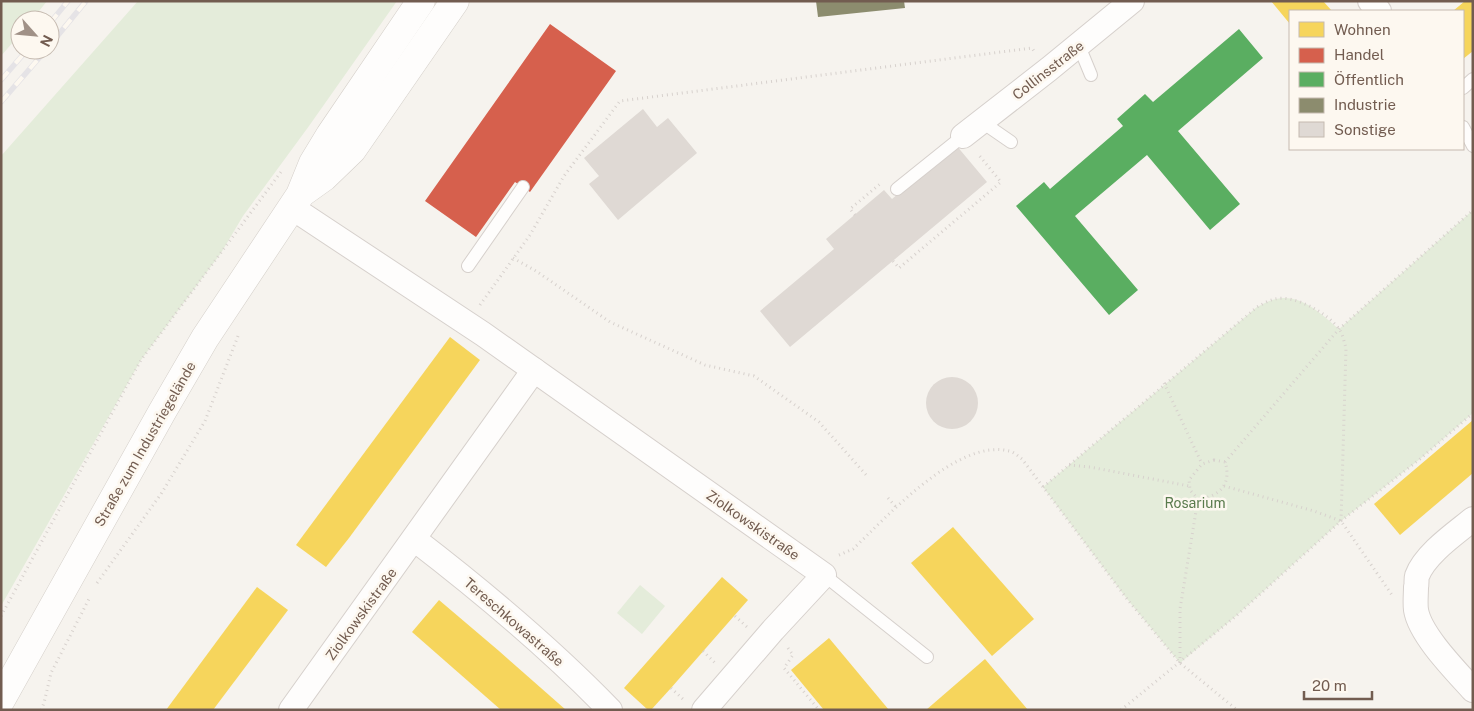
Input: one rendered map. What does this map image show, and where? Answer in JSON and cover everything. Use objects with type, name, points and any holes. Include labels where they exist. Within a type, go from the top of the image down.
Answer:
[{"type":"main road","name":"Straße zum Industriegelände","points":[[1,700],[200,347],[296,201],[313,163],[330,135],[420,1]]},
{"type":"main road","name":"Straße zum Industriegelände","points":[[296,201],[352,150],[456,1]]},
{"type":"street","name":"Collinsstraße","points":[[963,136],[1132,1]]},
{"type":"street","name":"Ziolkowskistraße","points":[[296,201],[467,324],[824,574]]},
{"type":"street","name":"Ziolkowskistraße","points":[[291,710],[534,370]]},
{"type":"street","points":[[1473,518],[1438,548],[1417,576],[1416,611],[1423,627],[1437,648],[1473,690]]},
{"type":"street","name":"Tereschkowastraße","points":[[414,540],[486,596],[544,645],[610,710]]},
{"type":"street","points":[[704,710],[824,574]]},
{"type":"lane","points":[[1078,46],[1092,75]]},
{"type":"lane","points":[[982,122],[1011,142]]},
{"type":"lane","points":[[1464,129],[1473,146]]},
{"type":"lane","points":[[897,189],[963,136]]},
{"type":"lane","points":[[468,266],[523,187]]},
{"type":"lane","points":[[824,574],[927,656]]},
{"type":"path","points":[[467,324],[540,219],[564,176],[620,101],[1032,48],[1049,69]]},
{"type":"path","points":[[893,261],[899,268],[1001,182],[963,136]]},
{"type":"path","points":[[1,616],[141,360],[284,168]]},
{"type":"path","points":[[855,215],[850,209],[888,177],[897,189]]},
{"type":"path","points":[[1224,462],[1339,329],[1473,210]]},
{"type":"path","points":[[513,258],[536,271],[610,322],[705,365],[754,376],[819,422],[868,477]]},
{"type":"path","points":[[1043,486],[1257,307],[1275,299],[1288,298],[1304,302],[1321,312],[1339,329],[1346,348],[1341,521]]},
{"type":"path","points":[[95,586],[161,494],[205,421],[240,330]]},
{"type":"path","points":[[1164,383],[1202,464]]},
{"type":"path","points":[[1121,710],[1236,616],[1341,521],[1420,459],[1473,413]]},
{"type":"path","points":[[839,554],[853,550],[923,483],[962,460],[980,452],[1011,451],[1022,459],[1127,599],[1180,663],[1237,710]]},
{"type":"path","points":[[1198,499],[1190,490],[1189,480],[1202,464],[1214,460],[1224,462]]},
{"type":"path","points":[[1198,499],[1208,498],[1224,486],[1228,478],[1228,471],[1224,462]]},
{"type":"path","points":[[1068,464],[1189,486]]},
{"type":"path","points":[[1224,486],[1314,511],[1341,521],[1395,600]]},
{"type":"path","points":[[888,498],[897,508]]},
{"type":"path","points":[[1180,663],[1180,609],[1198,499]]},
{"type":"path","points":[[41,710],[51,674],[91,594]]},
{"type":"path","points":[[773,630],[794,654],[784,668],[819,710]]},
{"type":"green space","points":[[1,1],[47,1],[40,10],[10,10],[10,46],[1,56]]},
{"type":"green space","points":[[138,1],[397,1],[243,216],[221,253],[141,360],[1,606],[1,156]]},
{"type":"green space","name":"Rosarium","points":[[1473,210],[1473,413],[1420,459],[1341,521],[1236,616],[1180,663],[1127,599],[1043,487],[1257,307],[1276,299],[1294,299],[1310,306],[1339,329]]},
{"type":"green space","points":[[640,585],[665,606],[642,634],[617,613]]},
{"type":"building: Wohnen","points":[[1271,1],[1323,1],[1331,10],[1289,10],[1289,23]]},
{"type":"building: Wohnen","points":[[1465,1],[1473,1],[1473,51],[1464,58],[1464,10],[1454,10]]},
{"type":"building: Wohnen","points":[[450,337],[480,360],[326,567],[296,545]]},
{"type":"building: Wohnen","points":[[1473,420],[1473,473],[1400,535],[1374,504]]},
{"type":"building: Wohnen","points":[[953,527],[1034,619],[992,656],[911,563]]},
{"type":"building: Wohnen","points":[[722,577],[748,600],[651,710],[648,710],[624,688]]},
{"type":"building: Wohnen","points":[[257,587],[288,610],[213,710],[166,710]]},
{"type":"building: Wohnen","points":[[439,600],[566,710],[501,710],[412,632]]},
{"type":"building: Wohnen","points":[[829,638],[889,710],[824,710],[791,670]]},
{"type":"building: Wohnen","points":[[985,659],[1028,710],[926,710]]},
{"type":"building: Handel","points":[[550,24],[616,71],[530,192],[515,182],[476,237],[425,201]]},
{"type":"building: Öffentlich","points":[[1239,29],[1263,58],[1178,131],[1240,204],[1210,230],[1147,155],[1075,216],[1138,290],[1109,315],[1016,206],[1044,182],[1050,189],[1123,126],[1117,119],[1145,94],[1153,102]]},
{"type":"building: Industrie","points":[[816,1],[904,1],[905,8],[818,17]]},
{"type":"building: Sonstige","points":[[643,109],[657,127],[668,118],[697,153],[618,220],[589,184],[599,176],[584,158]]},
{"type":"building: Sonstige","points":[[956,145],[987,182],[790,347],[760,311],[834,249],[826,239],[884,190],[892,199]]},
{"type":"building: Sonstige","points":[[947,377],[957,377],[971,384],[978,398],[978,408],[971,422],[957,429],[947,429],[937,425],[930,418],[926,408],[926,398],[930,388],[937,381]]},
{"type":"railway","points":[[60,11],[68,1]]},
{"type":"railway","points":[[60,33],[86,1]]},
{"type":"railway","points":[[1,80],[18,60]]},
{"type":"railway","points":[[1,102],[37,60]]}]
